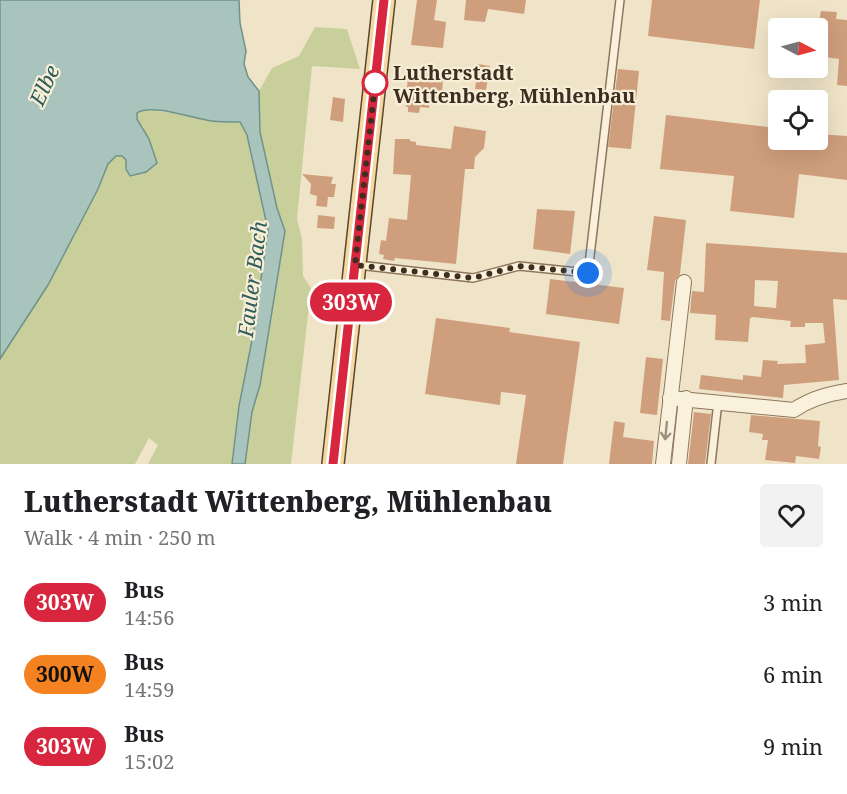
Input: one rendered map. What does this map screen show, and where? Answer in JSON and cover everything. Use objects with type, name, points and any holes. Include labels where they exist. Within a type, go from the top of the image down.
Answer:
[{"type":"main road","points":[[333,464],[384,0]]},
{"type":"street","points":[[663,464],[684,282]]},
{"type":"street","points":[[670,398],[794,410],[806,402],[827,394],[847,391]]},
{"type":"street","points":[[679,464],[686,398]]},
{"type":"lane","points":[[355,265],[473,278],[519,266],[588,273],[620,0]]},
{"type":"lane","points":[[711,464],[718,401]]},
{"type":"green space","points":[[315,27],[347,29],[360,69],[312,66],[297,219],[302,239],[303,276],[311,288],[291,464],[245,464],[252,412],[260,385],[285,231],[277,208],[260,132],[259,91],[272,68],[299,56]]},
{"type":"green space","points":[[142,110],[215,121],[240,122],[247,135],[268,230],[253,335],[239,406],[232,464],[148,464],[158,445],[149,438],[135,464],[0,464],[0,359],[48,285],[98,189],[108,164],[116,156],[122,156],[126,160],[126,169],[144,128],[137,119],[137,113]]},
{"type":"water","name":"Elbe","points":[[0,0],[239,0],[240,23],[246,51],[244,64],[248,77],[259,91],[260,132],[277,208],[285,231],[260,385],[252,412],[245,464],[232,464],[239,406],[253,335],[268,230],[247,135],[240,122],[212,121],[152,110],[137,113],[137,119],[149,139],[157,163],[146,172],[130,176],[126,169],[126,160],[122,156],[116,156],[108,164],[98,189],[48,285],[0,359]]},
{"type":"building","points":[[417,0],[437,0],[434,20],[446,22],[443,48],[411,45]]},
{"type":"building","points":[[466,0],[526,0],[524,14],[488,9],[485,22],[464,20]]},
{"type":"building","points":[[652,0],[760,0],[754,49],[648,36]]},
{"type":"building","points":[[821,11],[837,12],[836,19],[847,20],[847,86],[837,85],[839,59],[828,57],[828,18],[820,18]]},
{"type":"building","points":[[478,64],[490,66],[486,90],[475,89]]},
{"type":"building","points":[[618,69],[639,71],[631,149],[608,147]]},
{"type":"building","points":[[430,73],[443,76],[442,97],[430,96],[429,108],[420,107],[419,113],[408,112],[406,95],[400,91],[407,87],[408,78],[418,79],[419,74]]},
{"type":"building","points":[[333,97],[345,99],[343,122],[330,120]]},
{"type":"building","points":[[666,115],[768,127],[768,150],[828,150],[828,135],[847,136],[847,180],[799,174],[794,218],[730,211],[734,176],[660,169]]},
{"type":"building","points":[[454,126],[486,131],[484,148],[475,157],[474,169],[465,169],[456,264],[395,258],[394,261],[383,259],[384,255],[379,254],[381,240],[386,241],[389,218],[407,220],[411,175],[393,174],[395,139],[410,139],[416,142],[416,145],[451,149]]},
{"type":"building","points":[[302,174],[333,177],[331,184],[336,184],[334,197],[328,197],[327,207],[316,206],[317,196],[310,194],[311,184]]},
{"type":"building","points":[[537,209],[575,211],[570,254],[533,249]]},
{"type":"building","points":[[318,215],[335,217],[334,229],[317,228]]},
{"type":"building","points":[[654,216],[686,220],[680,274],[675,281],[670,321],[661,320],[664,272],[647,270]]},
{"type":"building","points":[[706,243],[847,253],[847,300],[833,299],[839,380],[784,385],[783,398],[699,389],[701,375],[743,380],[743,375],[761,377],[763,360],[778,361],[777,364],[806,363],[805,345],[825,343],[823,323],[805,323],[805,327],[790,327],[791,321],[753,317],[750,318],[748,342],[715,340],[716,315],[690,313],[692,291],[704,292]],"holes":[[[755,280],[778,281],[776,308],[754,306]]]},
{"type":"building","points":[[550,279],[624,288],[619,324],[546,314]]},
{"type":"building","points":[[436,318],[510,328],[509,332],[580,342],[563,464],[516,464],[526,395],[501,392],[500,405],[425,394]]},
{"type":"building","points":[[646,357],[663,359],[657,415],[640,413]]},
{"type":"building","points":[[694,412],[711,414],[705,464],[688,464]]},
{"type":"building","points":[[751,415],[820,421],[819,459],[796,456],[795,463],[765,460],[768,440],[762,440],[763,434],[749,432]]},
{"type":"building","points":[[614,421],[625,423],[623,437],[654,441],[652,464],[609,464]]},
{"type":"bus line","name":"303W","points":[[333,464],[384,0]]},
{"type":"place","name":"Lutherstadt Wittenberg, Mühlenbau","points":[[375,83]]},
{"type":"route","points":[[375,83],[376,75],[355,265],[473,278],[519,266],[588,273]]},
{"type":"water label","name":"Fauler Bach","points":[[252,279]]}]
